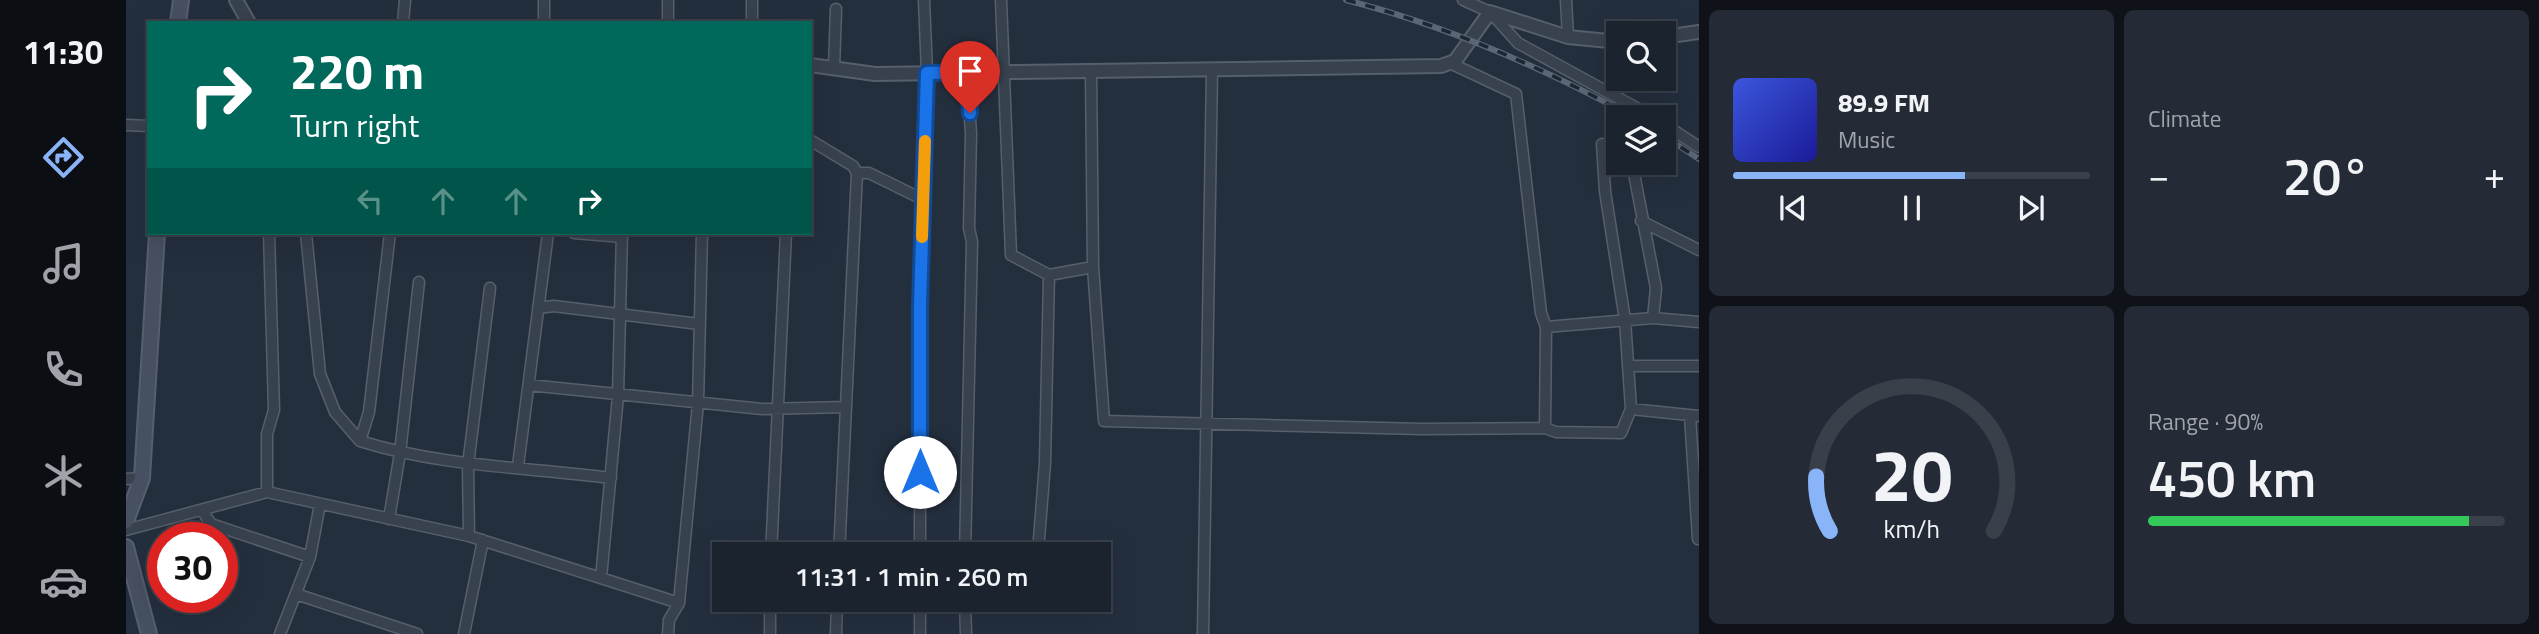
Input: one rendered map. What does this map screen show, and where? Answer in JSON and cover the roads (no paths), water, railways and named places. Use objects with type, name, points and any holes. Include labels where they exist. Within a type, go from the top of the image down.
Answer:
[{"type":"main road","points":[[178,21],[181,0]]},
{"type":"main road","points":[[126,521],[142,478],[157,235]]},
{"type":"main road","points":[[126,547],[149,634]]},
{"type":"street","points":[[236,0],[248,21]]},
{"type":"street","points":[[403,21],[405,0]]},
{"type":"street","points":[[544,0],[544,21]]},
{"type":"street","points":[[668,0],[668,21]]},
{"type":"street","points":[[752,0],[752,21]]},
{"type":"street","points":[[920,542],[923,200],[927,73],[924,0]]},
{"type":"street","points":[[1001,0],[1006,72],[1011,256],[1049,275],[1093,267]]},
{"type":"street","points":[[1463,0],[1568,37],[1606,41]]},
{"type":"street","points":[[1566,0],[1568,37]]},
{"type":"street","points":[[812,65],[875,74],[1212,69],[1382,70],[1441,66],[1455,61],[1483,6]]},
{"type":"street","points":[[1483,6],[1518,43],[1631,105]]},
{"type":"street","points":[[834,68],[836,9]]},
{"type":"street","points":[[1676,35],[1699,32]]},
{"type":"street","points":[[1450,63],[1516,94],[1541,313],[1546,327],[1545,428]]},
{"type":"street","points":[[1203,634],[1212,69]]},
{"type":"street","points":[[1091,70],[1093,267],[1104,421],[1206,425],[1545,428],[1556,432],[1621,433],[1631,409],[1625,320],[1605,191],[1602,144]]},
{"type":"street","points":[[965,542],[972,242],[969,228],[971,134],[967,72]]},
{"type":"street","points":[[126,125],[147,126]]},
{"type":"street","points":[[1676,132],[1699,147]]},
{"type":"street","points":[[812,141],[853,166],[858,173],[840,542]]},
{"type":"street","points":[[858,173],[869,173],[923,200]]},
{"type":"street","points":[[1634,175],[1656,288],[1653,318]]},
{"type":"street","points":[[1641,222],[1699,250]]},
{"type":"street","points":[[267,492],[267,434],[274,410],[269,235]]},
{"type":"street","points":[[306,235],[320,374],[335,412],[360,441],[400,453],[468,465],[518,466],[611,478]]},
{"type":"street","points":[[360,441],[369,412],[390,235]]},
{"type":"street","points":[[518,466],[548,235]]},
{"type":"street","points":[[601,578],[618,396],[622,235]]},
{"type":"street","points":[[668,634],[669,620],[679,603],[698,403],[702,235]]},
{"type":"street","points":[[772,542],[786,235]]},
{"type":"street","points":[[1039,542],[1045,463],[1049,275]]},
{"type":"street","points":[[389,519],[400,453],[419,282]]},
{"type":"street","points":[[469,536],[468,465],[490,288]]},
{"type":"street","points":[[538,308],[554,306],[699,324]]},
{"type":"street","points":[[1546,327],[1653,318],[1699,322]]},
{"type":"street","points":[[1628,366],[1699,366]]},
{"type":"street","points":[[529,385],[698,403],[846,407]]},
{"type":"street","points":[[1631,409],[1694,416],[1698,540]]},
{"type":"street","points":[[126,479],[142,478]]},
{"type":"street","points":[[126,530],[267,492],[469,536],[679,603]]},
{"type":"street","points":[[280,634],[310,557],[320,504]]},
{"type":"street","points":[[202,510],[211,524],[310,557]]},
{"type":"street","points":[[464,634],[483,540]]},
{"type":"street","points":[[296,594],[416,634]]},
{"type":"street","points":[[770,612],[770,634]]},
{"type":"street","points":[[836,634],[837,612]]},
{"type":"street","points":[[920,612],[920,634]]},
{"type":"street","points":[[965,612],[965,634]]},
{"type":"railway","points":[[1346,0],[1457,35],[1564,81],[1610,105]]},
{"type":"railway","points":[[1676,144],[1699,159]]}]
